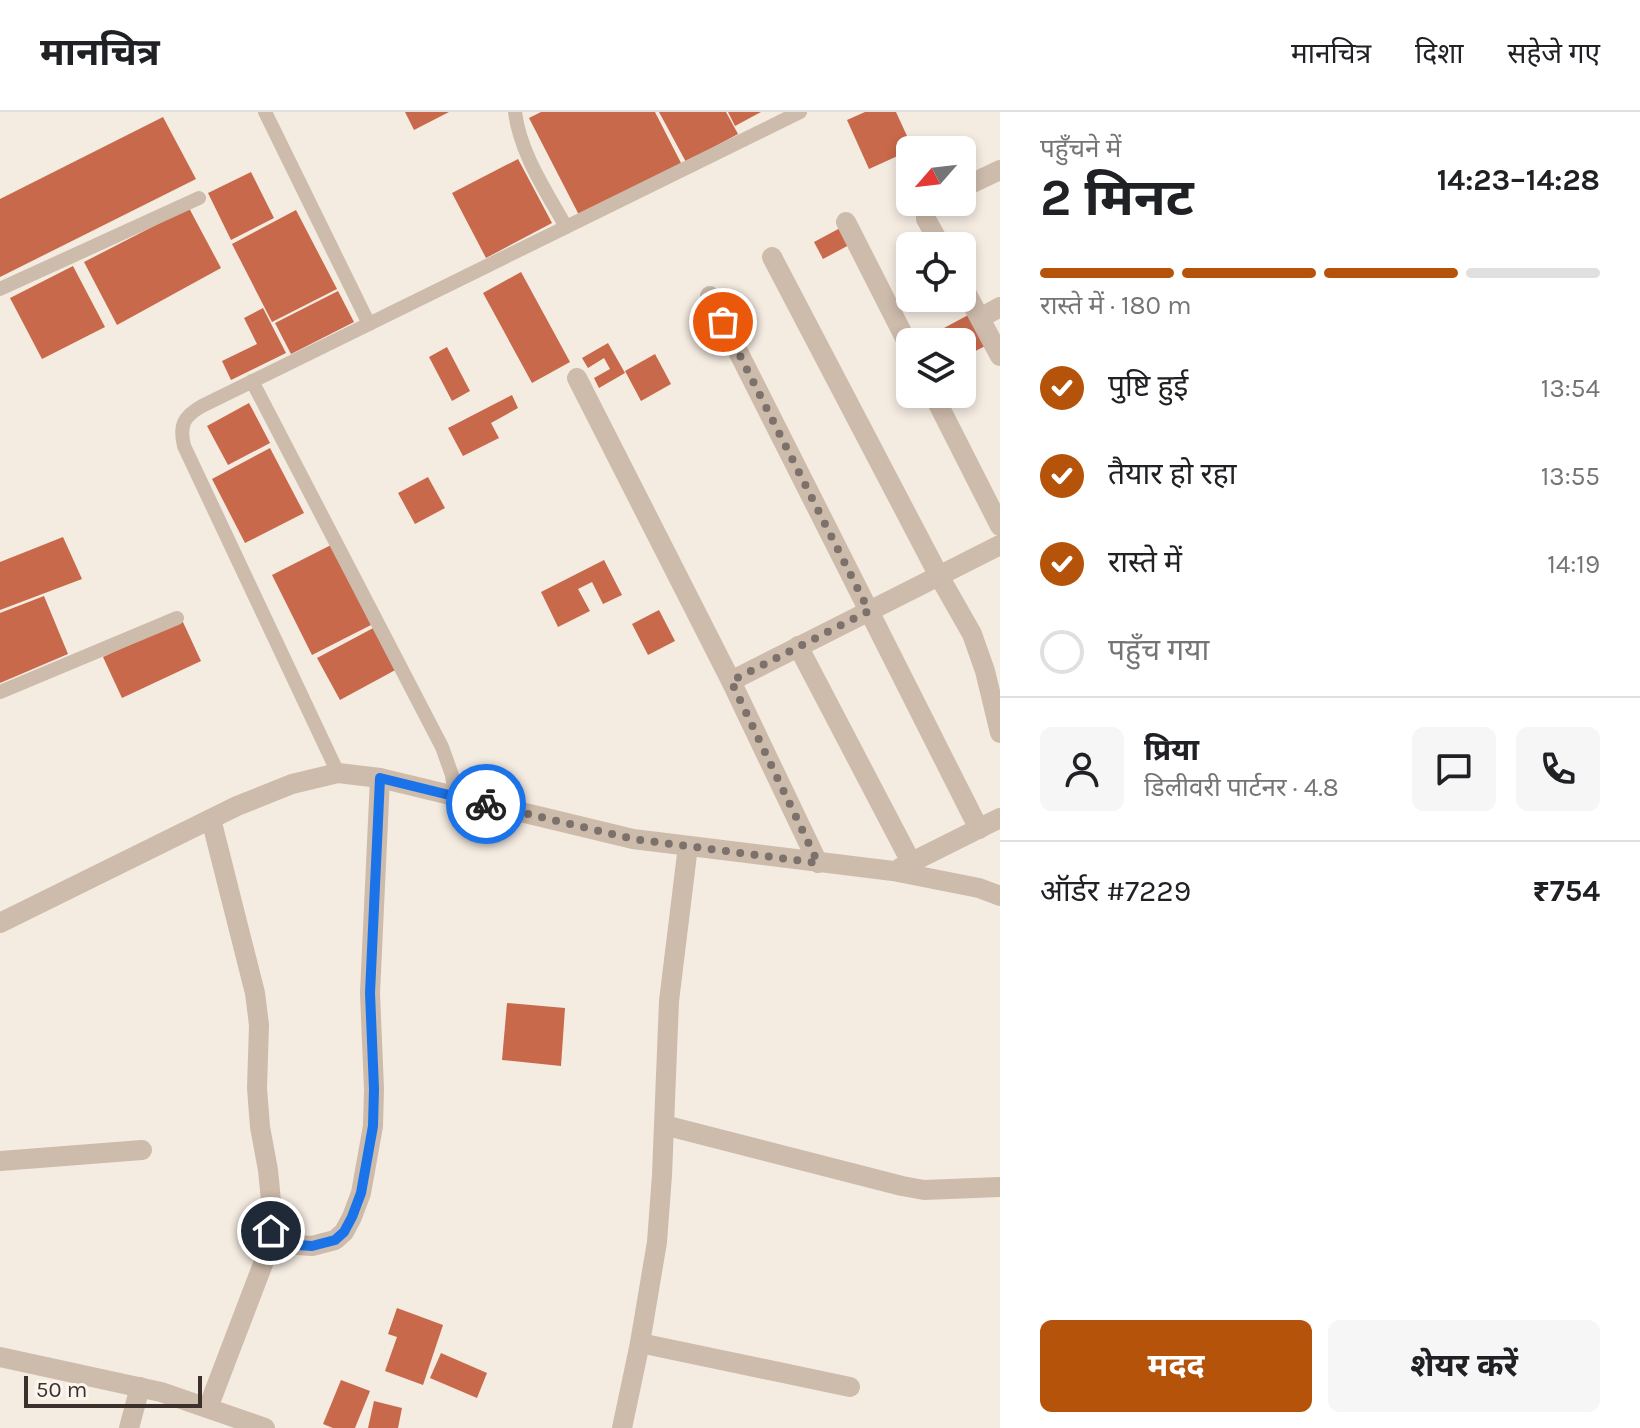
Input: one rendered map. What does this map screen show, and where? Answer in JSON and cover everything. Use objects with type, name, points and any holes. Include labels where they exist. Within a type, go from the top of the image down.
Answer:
[{"type":"street","points":[[976,181],[1000,170]]},
{"type":"street","points":[[846,222],[900,328]]},
{"type":"street","points":[[772,257],[972,634],[985,671],[1000,733]]},
{"type":"street","points":[[710,296],[979,829]]},
{"type":"street","points":[[980,318],[1000,307]]},
{"type":"street","points":[[976,311],[1000,356]]},
{"type":"street","points":[[577,378],[731,681],[818,863]]},
{"type":"street","points":[[940,408],[1000,526]]},
{"type":"street","points":[[731,681],[1000,545]]},
{"type":"street","points":[[798,646],[902,867]]},
{"type":"street","points":[[0,923],[211,819],[292,784],[338,773],[380,778],[619,836],[818,863],[902,867],[1000,896]]},
{"type":"street","points":[[271,1243],[312,1246],[335,1240],[344,1232],[361,1193],[373,1126],[370,993],[380,778]]},
{"type":"street","points":[[902,867],[1000,818]]},
{"type":"street","points":[[208,1408],[271,1243],[272,1211],[258,1101],[259,1025],[255,993],[211,819]]},
{"type":"street","points":[[622,1428],[657,1242],[669,1001],[688,846]]},
{"type":"street","points":[[664,1125],[902,1186],[939,1190],[1000,1187]]},
{"type":"street","points":[[0,1161],[142,1150]]},
{"type":"street","points":[[640,1343],[850,1387]]},
{"type":"street","points":[[0,1357],[161,1392],[265,1428]]},
{"type":"street","points":[[129,1428],[140,1387]]},
{"type":"lane","points":[[265,112],[369,324]]},
{"type":"lane","points":[[515,112],[522,141],[534,169],[566,227]]},
{"type":"lane","points":[[338,773],[184,446],[181,433],[184,421],[192,412],[252,381],[800,112]]},
{"type":"lane","points":[[0,289],[199,198]]},
{"type":"lane","points":[[252,381],[442,747],[452,775],[455,797]]},
{"type":"lane","points":[[0,692],[177,618]]},
{"type":"building","points":[[405,112],[449,112],[414,130]]},
{"type":"building","points":[[541,112],[655,112],[681,163],[579,215],[529,118]]},
{"type":"building","points":[[659,112],[726,112],[738,134],[686,162]]},
{"type":"building","points":[[728,112],[761,112],[735,126]]},
{"type":"building","points":[[865,112],[896,112],[907,136],[896,136],[896,157],[869,169],[847,120]]},
{"type":"building","points":[[163,117],[196,179],[0,277],[0,199]]},
{"type":"building","points":[[518,159],[552,223],[486,258],[452,193]]},
{"type":"building","points":[[251,172],[274,218],[231,240],[208,193]]},
{"type":"building","points":[[189,208],[221,268],[117,325],[84,262]]},
{"type":"building","points":[[296,210],[337,289],[272,322],[232,244]]},
{"type":"building","points":[[842,227],[851,244],[823,259],[814,242]]},
{"type":"building","points":[[73,266],[105,327],[42,359],[10,298]]},
{"type":"building","points":[[521,272],[570,362],[532,383],[483,293]]},
{"type":"building","points":[[338,291],[354,322],[291,354],[275,323]]},
{"type":"building","points":[[263,308],[286,353],[231,380],[222,361],[257,344],[244,318]]},
{"type":"building","points":[[972,313],[989,344],[976,351],[976,328],[944,328]]},
{"type":"building","points":[[608,343],[625,373],[599,388],[594,378],[610,369],[604,358],[588,368],[582,358]]},
{"type":"building","points":[[447,347],[470,391],[452,401],[429,357]]},
{"type":"building","points":[[655,354],[671,384],[641,401],[625,371]]},
{"type":"building","points":[[512,395],[518,408],[491,423],[499,438],[463,456],[448,428]]},
{"type":"building","points":[[249,403],[270,443],[228,465],[207,426]]},
{"type":"building","points":[[270,448],[304,513],[245,543],[212,479]]},
{"type":"building","points":[[428,477],[445,508],[415,524],[398,493]]},
{"type":"building","points":[[63,537],[82,579],[0,610],[0,562]]},
{"type":"building","points":[[331,545],[371,625],[312,655],[272,575]]},
{"type":"building","points":[[604,560],[622,595],[603,604],[592,582],[578,589],[590,611],[558,627],[541,592]]},
{"type":"building","points":[[44,596],[68,654],[0,683],[0,613]]},
{"type":"building","points":[[659,610],[675,641],[648,655],[632,624]]},
{"type":"building","points":[[182,620],[201,661],[122,698],[103,657]]},
{"type":"building","points":[[377,626],[399,668],[340,700],[317,658]]},
{"type":"building","points":[[507,1003],[565,1008],[561,1066],[502,1060]]},
{"type":"building","points":[[397,1308],[443,1325],[423,1385],[385,1371],[397,1337],[388,1334]]},
{"type":"building","points":[[441,1353],[487,1373],[477,1398],[430,1378]]},
{"type":"building","points":[[341,1380],[370,1391],[355,1428],[333,1428],[323,1424]]},
{"type":"building","points":[[374,1401],[402,1408],[398,1428],[368,1428]]},
{"type":"way so far","points":[[486,804],[633,839],[818,863],[731,681],[869,611],[723,322]]},
{"type":"route","points":[[271,1231],[271,1243],[312,1246],[335,1240],[344,1232],[361,1193],[373,1126],[370,993],[380,778],[486,804]]}]
